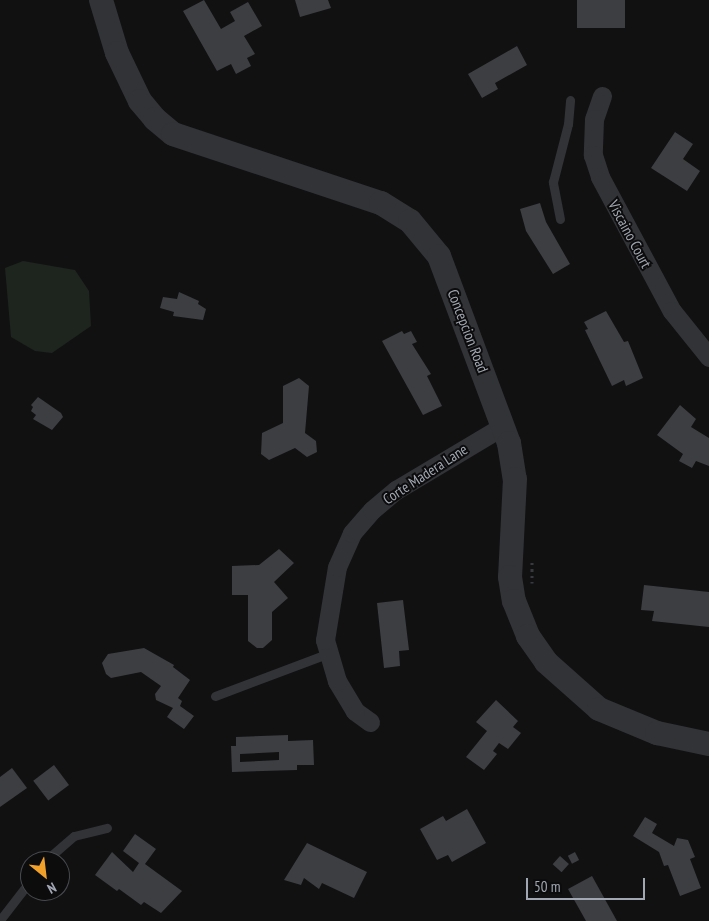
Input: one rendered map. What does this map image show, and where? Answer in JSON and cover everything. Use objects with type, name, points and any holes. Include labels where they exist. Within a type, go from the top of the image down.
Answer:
[{"type":"street","name":"Concepcion Road","points":[[101,0],[117,53],[140,101],[155,119],[173,134],[381,203],[410,221],[439,256],[504,426],[515,479],[510,577],[514,600],[528,636],[546,662],[599,709],[657,733],[709,744]]},
{"type":"street","name":"Viscaino Court","points":[[602,96],[594,118],[593,155],[600,177],[672,311],[709,357]]},
{"type":"street","name":"Corte Madera Lane","points":[[370,722],[355,711],[327,654],[324,640],[337,567],[352,533],[372,510],[396,490],[504,426]]},
{"type":"lane","points":[[560,219],[553,182],[568,124],[570,100]]},
{"type":"lane","points":[[215,696],[327,654]]},
{"type":"lane","points":[[57,851],[74,836],[107,828]]},
{"type":"lane","points":[[0,920],[20,894]]},
{"type":"path","points":[[532,557],[533,590]]},
{"type":"shaded area","points":[[23,261],[75,270],[89,291],[91,326],[52,353],[35,351],[11,337],[5,268]]},
{"type":"building","points":[[204,0],[221,29],[235,21],[230,12],[248,2],[262,26],[244,36],[255,54],[247,58],[251,66],[236,74],[231,64],[217,71],[183,11]]},
{"type":"building","points":[[295,0],[328,0],[331,8],[300,17]]},
{"type":"building","points":[[577,0],[625,0],[625,28],[577,28]]},
{"type":"building","points":[[517,46],[527,65],[495,83],[498,89],[482,98],[468,74]]},
{"type":"building","points":[[675,132],[693,144],[683,159],[700,171],[687,191],[651,168]]},
{"type":"building","points":[[540,203],[546,222],[570,264],[553,274],[526,231],[520,209]]},
{"type":"building","points":[[179,292],[199,301],[198,304],[206,309],[203,320],[173,316],[174,312],[160,308],[163,297],[177,299]]},
{"type":"building","points":[[606,311],[624,342],[628,341],[643,378],[626,386],[624,380],[612,386],[585,330],[588,329],[584,322]]},
{"type":"building","points":[[402,331],[404,334],[411,331],[417,342],[412,344],[431,374],[427,376],[442,406],[423,415],[382,341]]},
{"type":"building","points":[[299,378],[309,386],[305,433],[316,441],[317,452],[307,457],[295,448],[269,460],[261,454],[262,433],[283,423],[283,386]]},
{"type":"building","points":[[38,397],[61,413],[63,417],[52,430],[33,419],[36,415],[31,411],[33,407],[31,405]]},
{"type":"building","points":[[680,405],[696,419],[691,427],[709,438],[709,466],[696,461],[692,468],[679,461],[683,454],[657,435]]},
{"type":"building","points":[[279,549],[294,563],[274,582],[288,598],[272,612],[272,640],[263,648],[257,648],[248,641],[248,595],[232,595],[232,566],[259,565]]},
{"type":"building","points":[[644,585],[709,592],[709,627],[652,621],[654,611],[641,610]]},
{"type":"building","points":[[403,600],[409,650],[399,651],[400,666],[384,668],[377,603]]},
{"type":"building","points":[[144,648],[174,665],[173,667],[190,680],[178,698],[182,701],[180,706],[194,716],[184,729],[167,717],[173,708],[156,700],[155,694],[161,686],[141,672],[111,678],[106,674],[102,663],[108,654]]},
{"type":"building","points":[[496,700],[518,721],[513,727],[521,733],[508,749],[499,743],[493,751],[497,754],[484,770],[466,757],[487,731],[476,722]]},
{"type":"building","points":[[288,735],[288,741],[313,740],[314,765],[297,765],[297,770],[232,772],[231,746],[236,746],[236,737]],"holes":[[[279,752],[279,760],[240,762],[240,754]]]},
{"type":"building","points":[[54,765],[69,785],[48,801],[33,781]]},
{"type":"building","points":[[12,768],[27,788],[0,807],[0,777]]},
{"type":"building","points":[[467,809],[486,843],[452,862],[448,855],[437,860],[420,829],[443,816],[446,821]]},
{"type":"building","points":[[645,817],[657,824],[652,833],[674,846],[677,838],[688,840],[695,857],[690,859],[701,888],[680,896],[668,865],[664,866],[659,852],[633,836]]},
{"type":"building","points":[[135,834],[156,849],[145,864],[182,891],[161,913],[144,902],[141,905],[95,875],[112,852],[133,872],[139,863],[123,851]]},
{"type":"building","points":[[307,843],[367,872],[354,898],[322,883],[319,889],[304,878],[301,885],[284,880]]},
{"type":"building","points":[[575,852],[579,860],[572,864],[568,856]]},
{"type":"building","points":[[560,856],[569,864],[562,872],[553,864]]},
{"type":"building","points":[[592,876],[617,921],[586,921],[568,889]]}]
